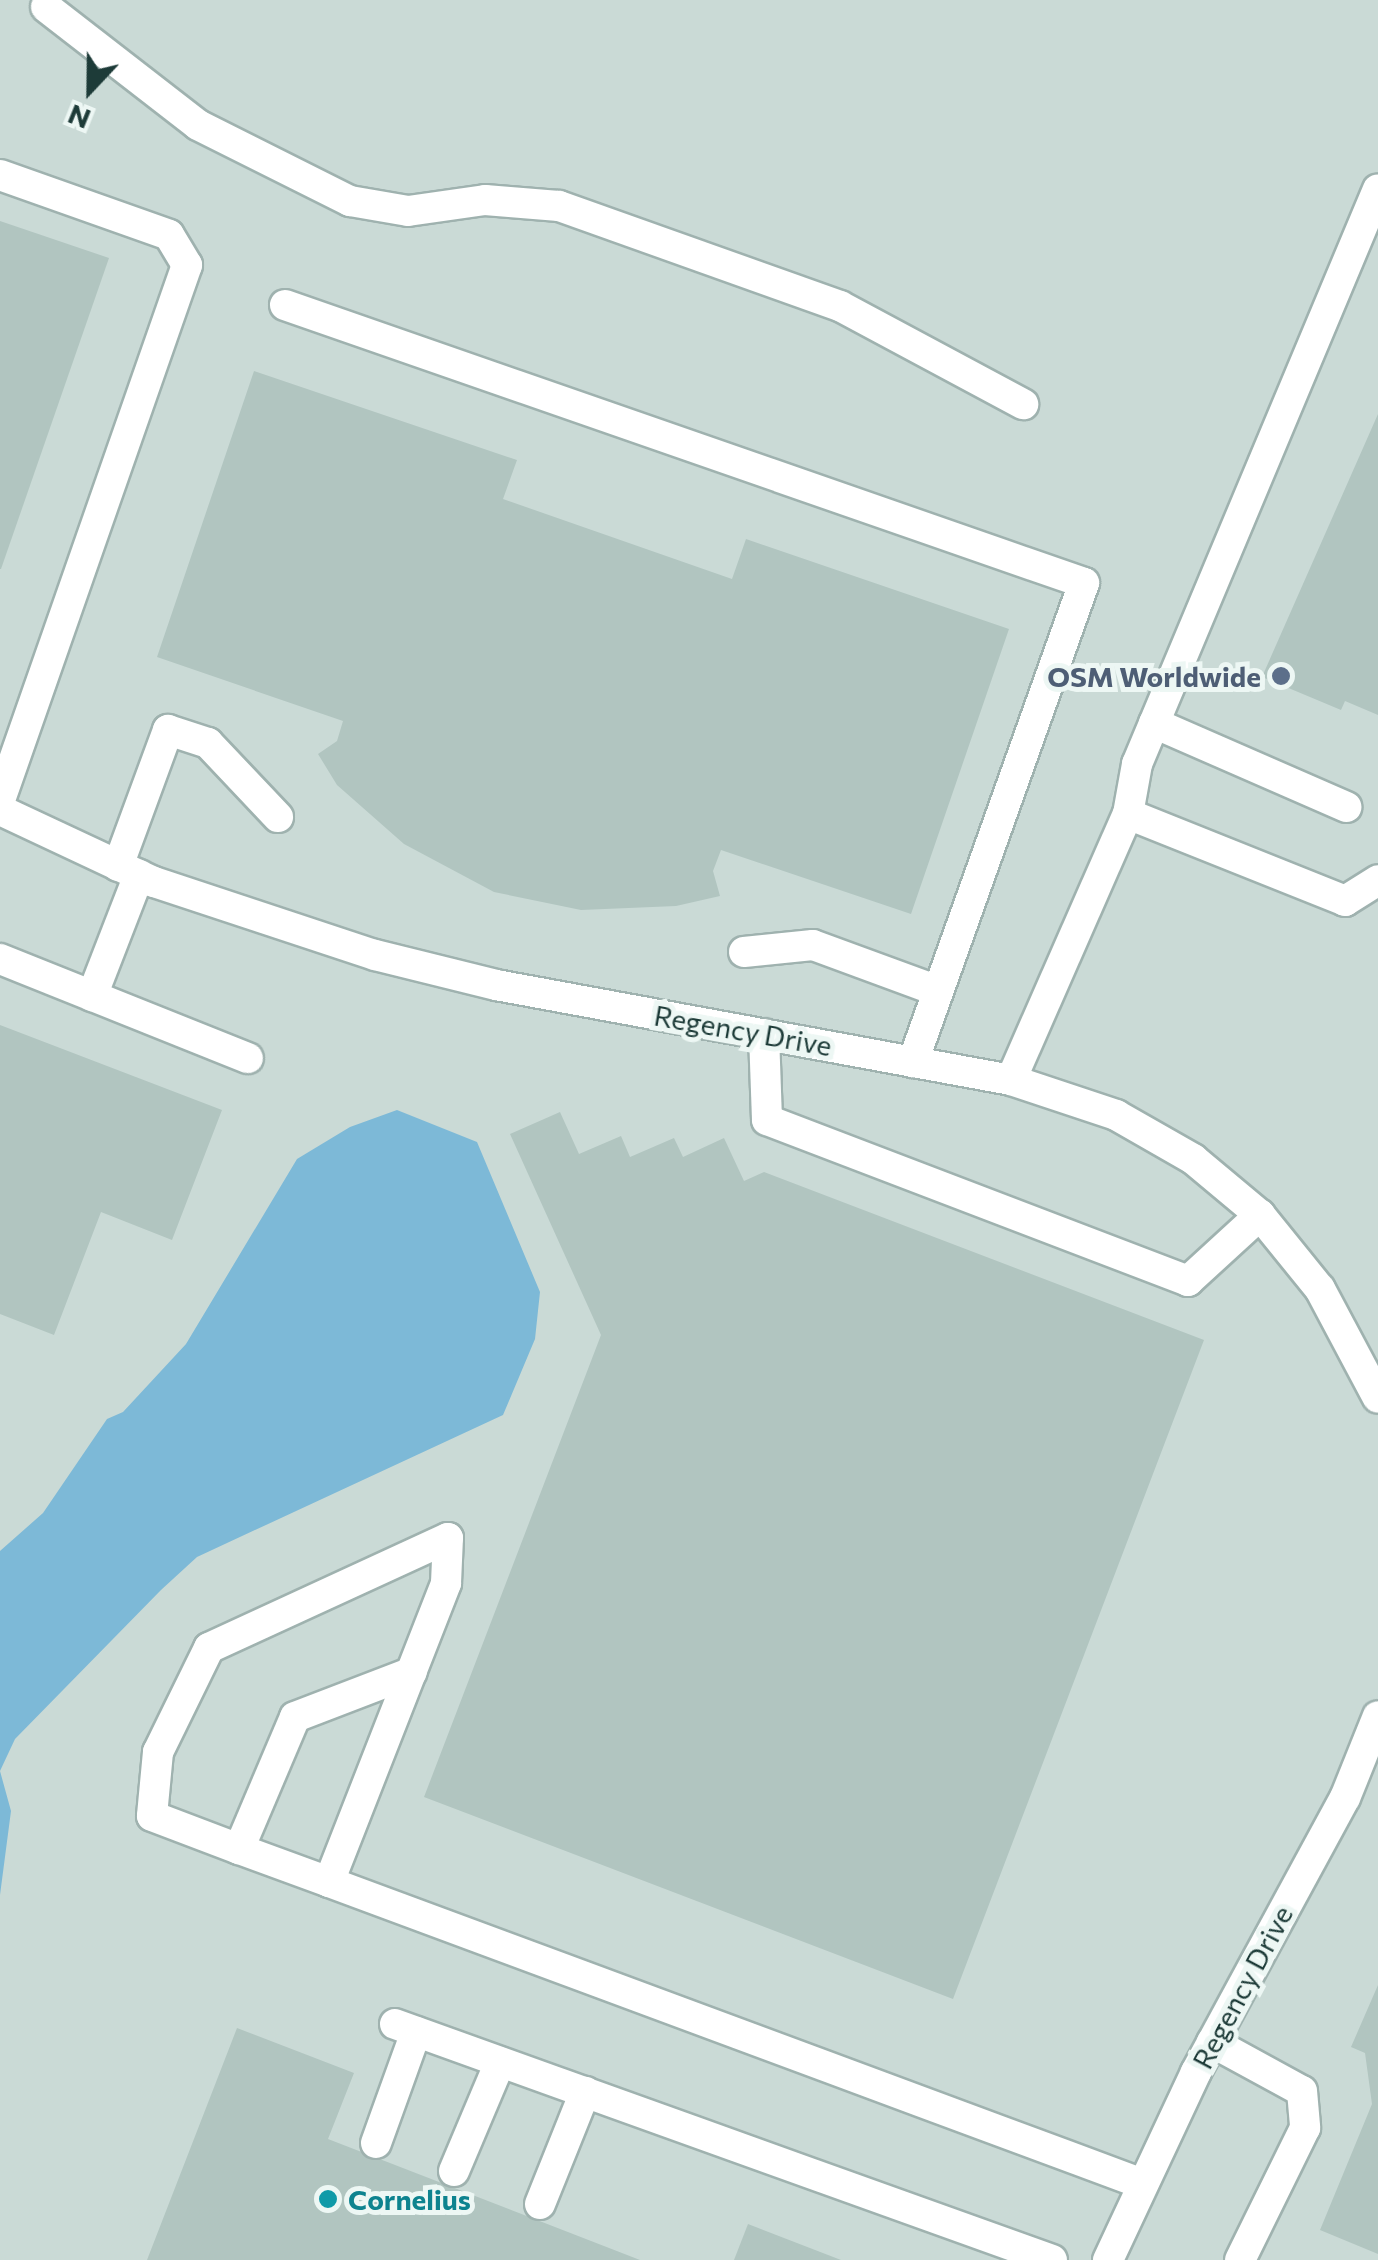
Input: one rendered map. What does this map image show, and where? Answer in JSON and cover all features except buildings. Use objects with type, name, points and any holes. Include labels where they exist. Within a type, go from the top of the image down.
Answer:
[{"type":"street","points":[[46,7],[198,126],[350,201],[408,211],[485,200],[559,206],[840,306],[1024,404]]},
{"type":"street","points":[[0,175],[169,235],[187,266],[0,800]]},
{"type":"street","points":[[1011,1080],[1128,814],[1137,764],[1378,189]]},
{"type":"street","points":[[285,305],[1084,583],[913,1062]]},
{"type":"street","points":[[1154,724],[1346,807]]},
{"type":"street","points":[[92,996],[168,730],[208,743],[278,817]]},
{"type":"street","name":"Regency Drive","points":[[0,810],[128,870],[375,956],[1011,1080],[1090,1104],[1193,1159],[1260,1216],[1366,1349],[1378,1398]]},
{"type":"street","points":[[1128,814],[1346,901],[1378,880]]},
{"type":"street","points":[[744,952],[813,944],[938,991]]},
{"type":"street","points":[[0,959],[248,1058]]},
{"type":"street","points":[[764,1034],[767,1120],[1188,1281],[1260,1216]]},
{"type":"street","points":[[329,1882],[446,1583],[448,1538],[209,1648],[158,1752],[152,1816],[239,1848],[329,1882],[1143,2184]]},
{"type":"street","points":[[239,1848],[295,1717],[412,1672]]},
{"type":"street","name":"Regency Drive","points":[[1108,2260],[1212,2042],[1370,1762],[1378,1716]]},
{"type":"street","points":[[376,2143],[406,2028],[1052,2260]]},
{"type":"street","points":[[1212,2042],[1302,2092],[1305,2128],[1240,2260]]},
{"type":"street","points":[[454,2171],[500,2062]]},
{"type":"street","points":[[540,2204],[585,2092]]},
{"type":"shaded area","points":[[0,0],[1378,0],[1378,2260],[0,2260]]},
{"type":"water","points":[[397,1110],[477,1142],[540,1292],[535,1339],[503,1415],[197,1557],[15,1739],[0,1771],[0,1551],[43,1513],[107,1419],[123,1412],[186,1344],[297,1159],[350,1127]]},
{"type":"water","points":[[0,1771],[11,1811],[0,1895]]},
{"type":"place","name":"OSM Worldwide","points":[[1281,676]]},
{"type":"place","name":"Cornelius","points":[[328,2199]]}]
